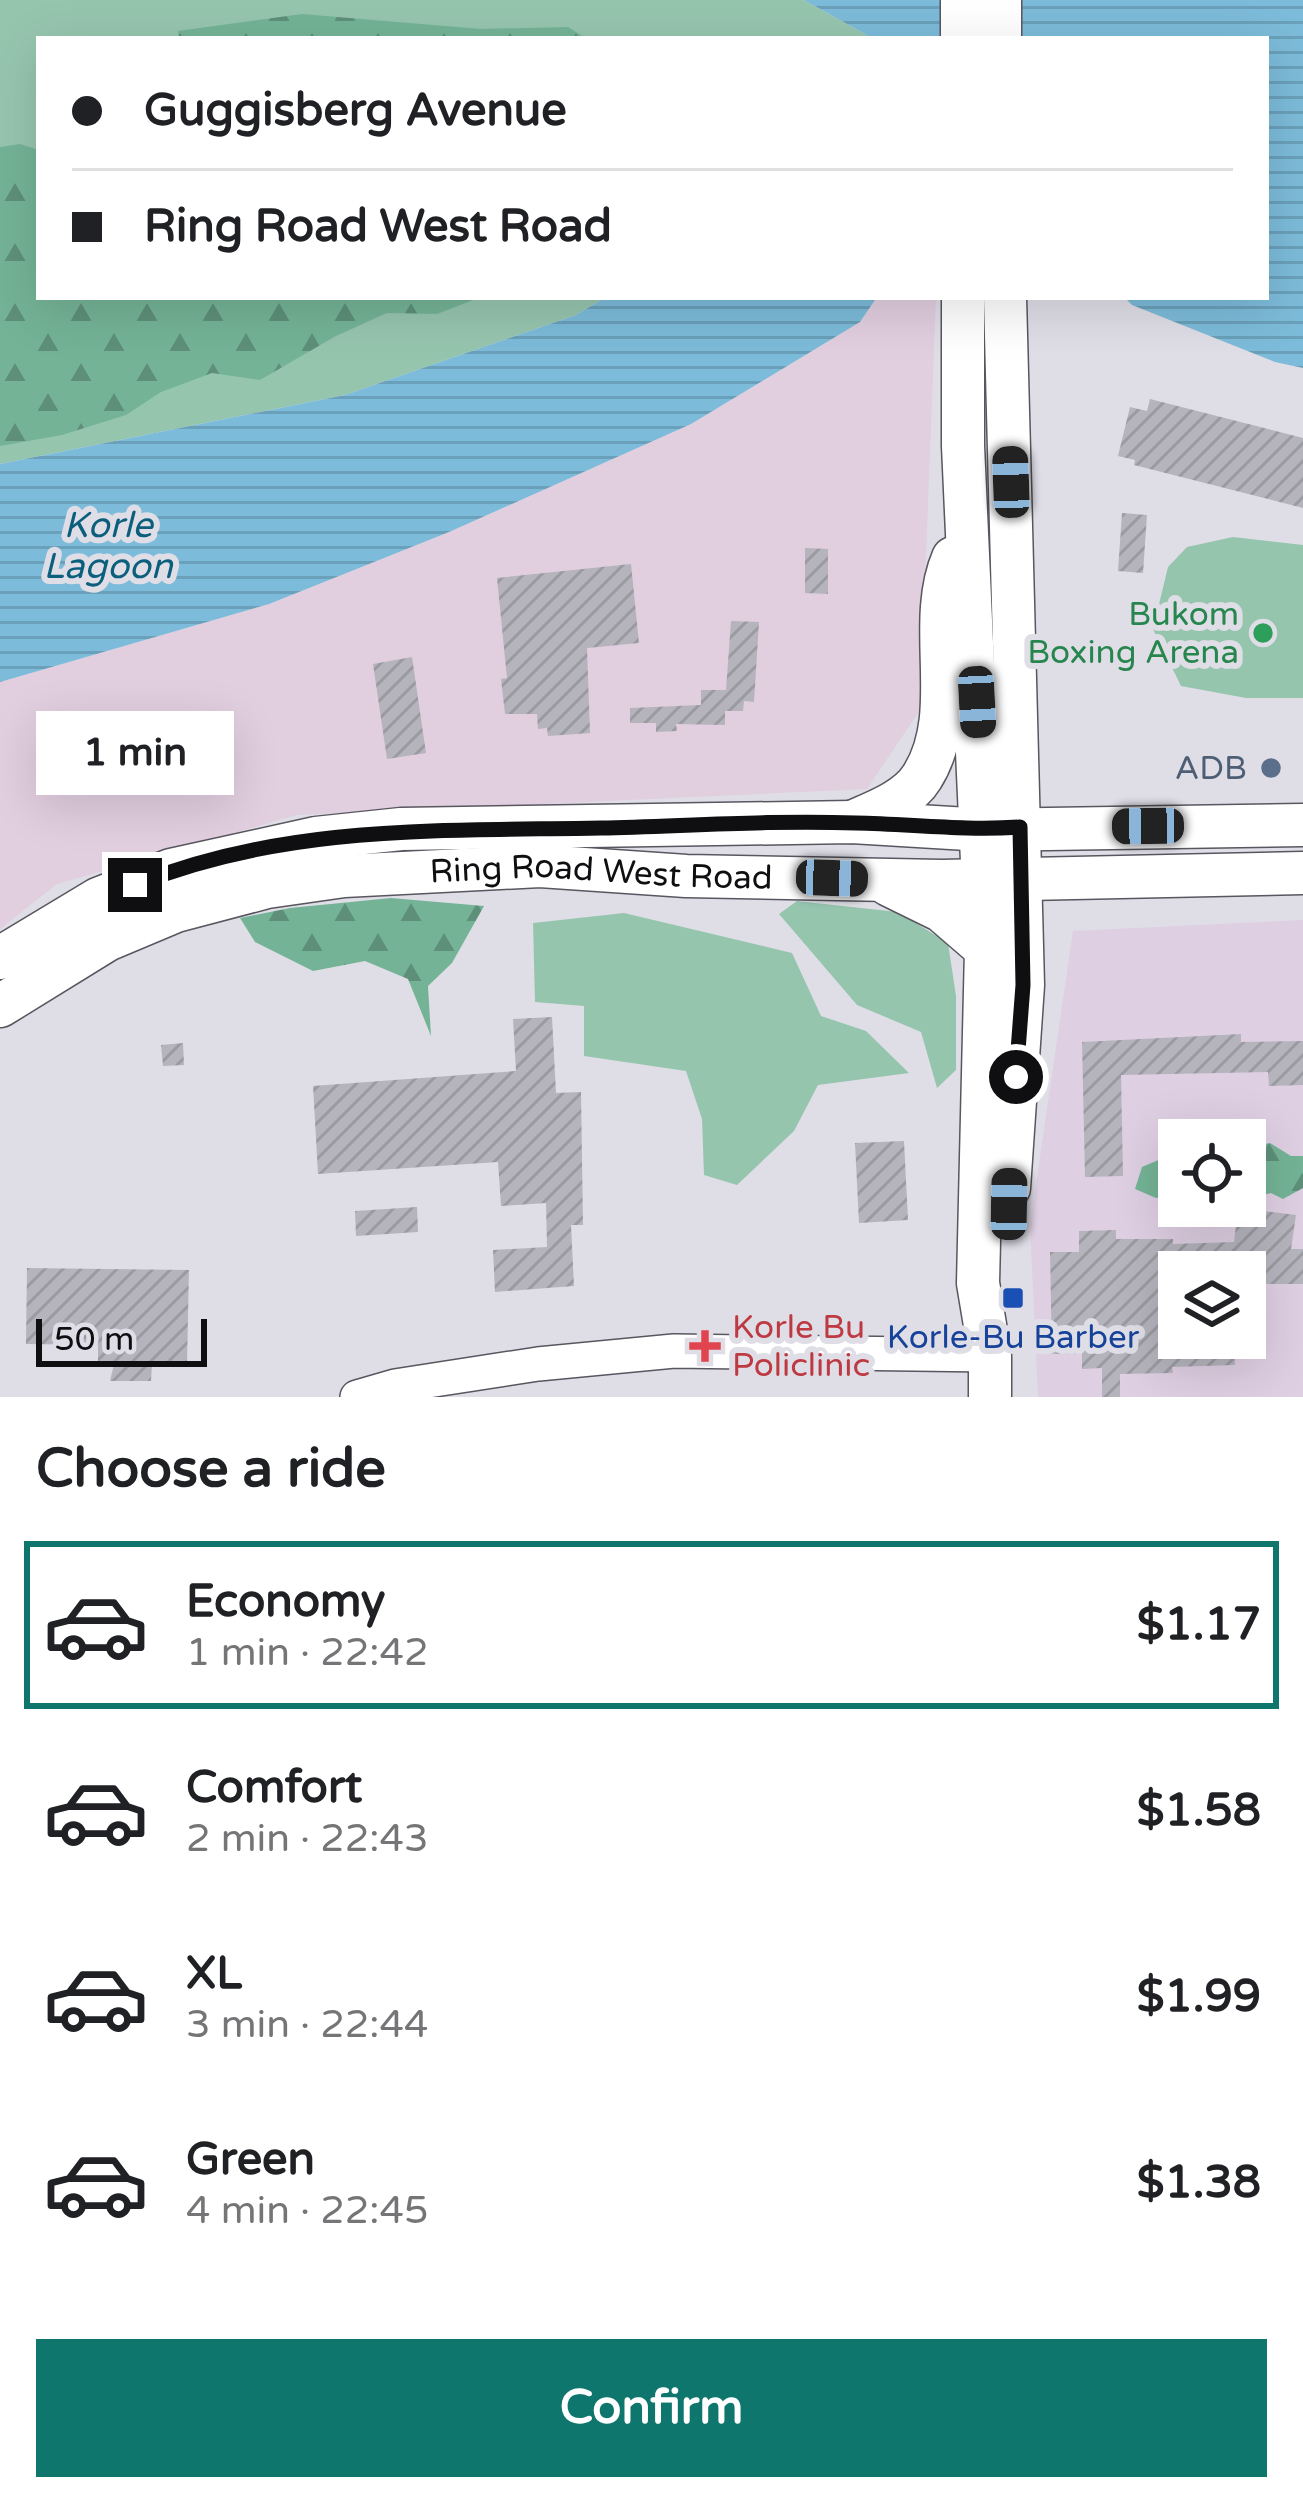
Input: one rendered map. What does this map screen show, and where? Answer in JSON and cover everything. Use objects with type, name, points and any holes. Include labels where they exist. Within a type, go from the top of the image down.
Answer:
[{"type":"main road","points":[[962,0],[962,36]]},
{"type":"main road","points":[[1000,0],[1000,36]]},
{"type":"main road","points":[[852,822],[890,805],[921,780],[938,729],[943,611],[949,568],[966,528],[963,300]]},
{"type":"main road","points":[[990,1376],[978,1282],[986,949],[999,853],[1020,758],[1005,300]]},
{"type":"main road","points":[[963,446],[999,853],[1023,985],[1006,1283],[990,1376]]},
{"type":"main road","points":[[1020,758],[1050,791],[1115,827]]},
{"type":"main road","name":"Ring Road West Road","points":[[0,958],[98,899],[171,870],[316,838],[401,829],[852,822],[1105,876],[1303,873]]},
{"type":"main road","name":"Ring Road West Road","points":[[0,1006],[107,940],[176,911],[344,876],[540,866],[686,876],[878,880],[1115,827],[1303,825]]},
{"type":"main road","points":[[540,866],[893,864],[999,853]]},
{"type":"main road","points":[[1023,985],[1047,920],[1061,903],[1105,876]]},
{"type":"main road","points":[[878,880],[942,911],[986,949]]},
{"type":"street","points":[[357,1397],[395,1386],[538,1364],[674,1352],[990,1376]]},
{"type":"shaded area","points":[[875,300],[936,300],[920,710],[867,789],[297,815],[57,884],[0,929],[0,682],[269,604],[449,532],[691,424],[860,322]]},
{"type":"shaded area","points":[[1303,920],[1303,1397],[1038,1397],[1030,1225],[1073,931]]},
{"type":"green space","points":[[0,0],[804,0],[869,36],[36,36],[36,300],[601,300],[576,315],[345,395],[0,464]]},
{"type":"green space","points":[[302,14],[481,29],[568,27],[582,36],[179,36],[178,31]]},
{"type":"green space","points":[[20,144],[36,149],[36,300],[473,300],[437,314],[387,313],[260,380],[212,373],[161,392],[126,415],[62,435],[0,446],[0,147]]},
{"type":"green space","points":[[1233,537],[1303,545],[1303,698],[1246,698],[1181,686],[1153,629],[1168,567],[1187,547]]},
{"type":"green space","points":[[391,898],[484,906],[452,963],[428,986],[431,1036],[408,979],[365,961],[313,971],[255,942],[240,918],[290,908]]},
{"type":"green space","points":[[797,901],[898,912],[948,943],[956,996],[956,1070],[937,1088],[921,1032],[857,1005],[779,914]]},
{"type":"green space","points":[[624,913],[792,953],[821,1016],[866,1031],[909,1073],[818,1085],[794,1131],[737,1185],[704,1175],[702,1119],[686,1071],[584,1056],[584,1006],[535,1002],[533,923]]},
{"type":"green space","points":[[1266,1144],[1291,1156],[1303,1156],[1303,1188],[1283,1199],[1266,1194]]},
{"type":"green space","points":[[1158,1160],[1158,1198],[1135,1189],[1142,1167]]},
{"type":"water","points":[[804,0],[1303,0],[1303,368],[1275,362],[1127,300],[1269,300],[1269,36],[869,36]]},
{"type":"water","name":"Korle Lagoon","points":[[601,300],[875,300],[860,322],[691,424],[449,532],[269,604],[0,682],[0,464],[345,395],[576,315]]},
{"type":"building","points":[[1150,399],[1303,438],[1303,508],[1134,465],[1135,460],[1118,456],[1130,407],[1147,411]]},
{"type":"building","points":[[1122,513],[1147,515],[1143,573],[1118,571]]},
{"type":"building","points":[[805,548],[828,549],[828,594],[805,593]]},
{"type":"building","points":[[631,564],[639,643],[587,648],[590,733],[548,736],[547,728],[538,729],[537,714],[505,714],[501,679],[507,678],[497,578]]},
{"type":"building","points":[[731,621],[759,622],[754,702],[744,701],[743,711],[725,711],[725,725],[676,724],[677,731],[656,732],[656,723],[630,723],[630,708],[701,705],[701,690],[726,690]]},
{"type":"building","points":[[412,657],[426,753],[387,759],[373,664]]},
{"type":"building","points":[[552,1017],[556,1093],[581,1092],[583,1225],[571,1225],[574,1286],[495,1292],[493,1250],[547,1247],[546,1203],[501,1206],[498,1162],[318,1174],[313,1086],[516,1071],[513,1019]]},
{"type":"building","points":[[1241,1034],[1241,1042],[1303,1041],[1303,1085],[1269,1086],[1268,1072],[1121,1075],[1123,1176],[1085,1177],[1082,1042]]},
{"type":"building","points":[[183,1043],[184,1065],[163,1066],[161,1045]]},
{"type":"building","points":[[904,1141],[908,1220],[859,1223],[855,1143]]},
{"type":"building","points":[[417,1207],[418,1232],[356,1236],[355,1211]]},
{"type":"building","points":[[1266,1211],[1296,1215],[1291,1249],[1303,1249],[1303,1284],[1266,1284],[1266,1251],[1158,1251],[1158,1359],[1235,1359],[1235,1365],[1120,1374],[1120,1397],[1102,1397],[1102,1368],[1082,1369],[1082,1353],[1052,1354],[1050,1252],[1079,1252],[1079,1231],[1116,1230],[1116,1239],[1173,1239],[1173,1244],[1234,1242],[1236,1227],[1266,1227]]},
{"type":"building","points":[[27,1268],[189,1270],[187,1364],[152,1364],[151,1381],[110,1381],[114,1364],[98,1364],[98,1345],[26,1344]]},
{"type":"place","name":"Bukom Boxing Arena","points":[[1263,633]]},
{"type":"place","name":"ADB","points":[[1271,768]]},
{"type":"place","name":"Korle-Bu Barber","points":[[1013,1298]]},
{"type":"place","name":"Korle Bu Policlinic","points":[[705,1346]]},
{"type":"route","points":[[135,885],[171,870],[249,850],[401,829],[852,822],[984,830],[1020,827],[1023,985],[1016,1077]]}]
